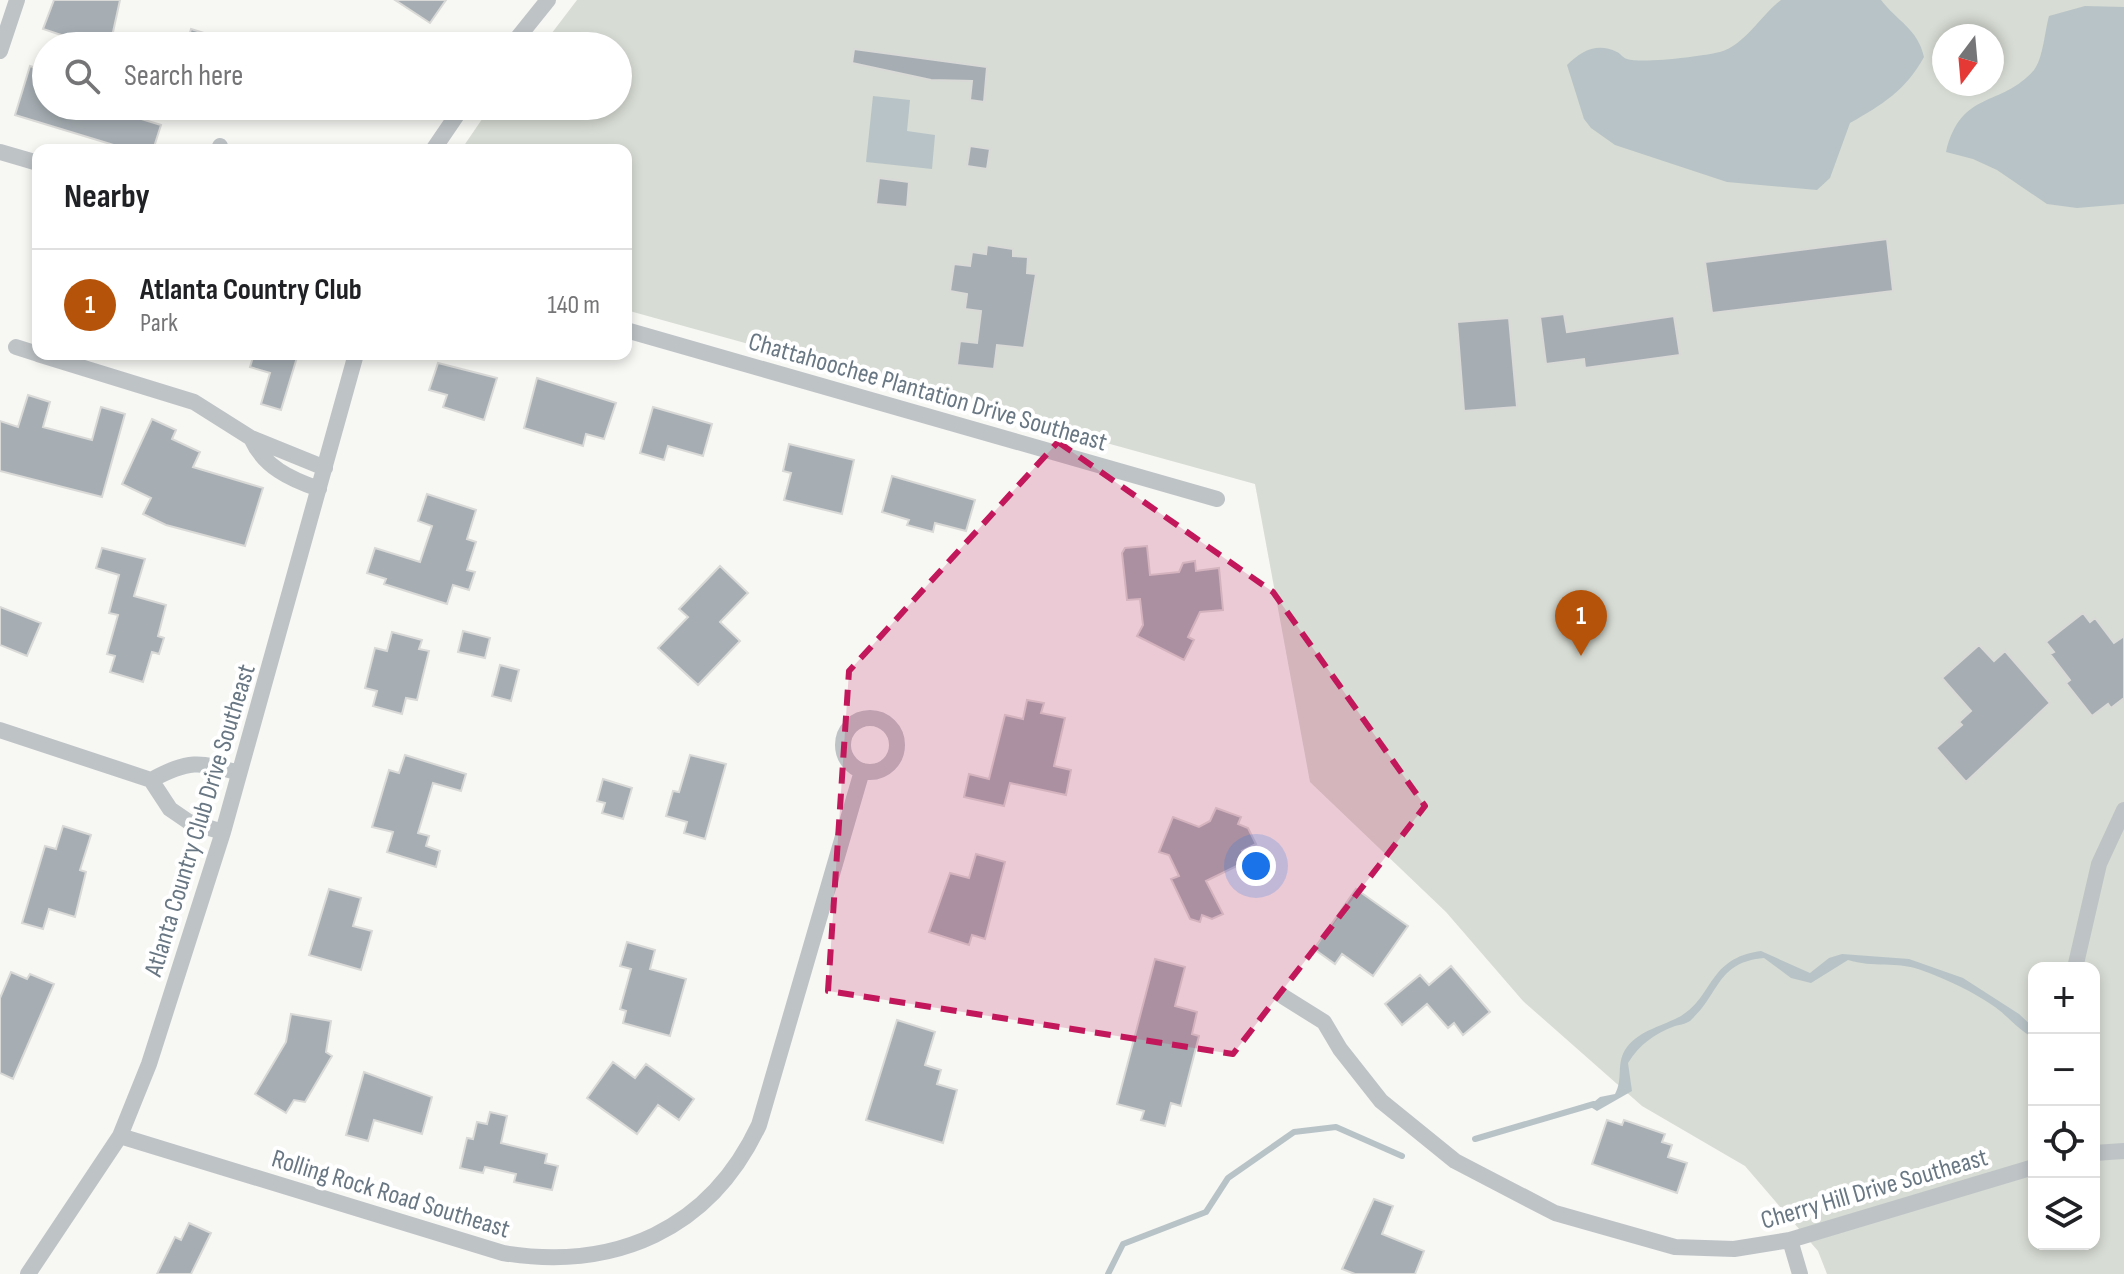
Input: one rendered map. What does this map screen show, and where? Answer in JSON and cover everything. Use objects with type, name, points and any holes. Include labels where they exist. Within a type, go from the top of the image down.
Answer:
[{"type":"street","points":[[0,51],[17,0]]},
{"type":"street","points":[[522,32],[548,0]]},
{"type":"street","points":[[437,144],[453,120]]},
{"type":"street","points":[[0,152],[32,161]]},
{"type":"street","name":"Chattahoochee Plantation Drive Southeast","points":[[632,332],[1217,499]]},
{"type":"street","points":[[16,347],[32,352]]},
{"type":"street","points":[[58,360],[194,402],[251,438],[325,468]]},
{"type":"street","name":"Atlanta Country Club Drive Southeast","points":[[28,1274],[120,1136],[157,1038],[223,832],[354,360]]},
{"type":"street","points":[[251,438],[264,460],[297,481],[319,489]]},
{"type":"street","points":[[0,730],[151,780],[170,809],[189,822],[223,832]]},
{"type":"street","points":[[151,780],[182,764],[203,762],[239,773]]},
{"type":"street","name":"Rolling Rock Road Southeast","points":[[120,1136],[515,1255],[598,1254],[661,1233],[679,1223],[718,1189],[743,1156],[759,1125],[862,771]]},
{"type":"street","points":[[2076,962],[2099,864],[2124,810]]},
{"type":"street","name":"Cherry Hill Drive Southeast","points":[[1284,997],[1324,1022],[1359,1075],[1406,1123],[1455,1161],[1521,1197],[1608,1230],[1675,1247],[1734,1249],[1790,1240],[2028,1169]]},
{"type":"street","points":[[2100,1153],[2124,1151]]},
{"type":"street","points":[[1790,1240],[1800,1274]]},
{"type":"highlighted area","points":[[1058,442],[1273,592],[1425,806],[1233,1054],[828,991],[849,671]]},
{"type":"shaded area","points":[[577,0],[2124,0],[2124,1274],[1827,1274],[1818,1251],[1745,1166],[1642,1106],[1523,1001],[1446,912],[1310,782],[1255,484],[632,312],[632,144],[465,144],[481,120],[632,120],[632,32],[553,32]]},
{"type":"shaded area","points":[[1781,0],[1881,0],[1912,32],[1924,57],[1892,96],[1850,123],[1830,178],[1817,190],[1727,182],[1615,145],[1584,119],[1567,65],[1584,52],[1596,48],[1610,49],[1627,59],[1646,61],[1720,52],[1737,43]]},
{"type":"shaded area","points":[[2085,6],[2124,7],[2124,204],[2077,208],[2047,204],[1997,170],[1946,152],[1961,118],[1983,102],[2004,96],[2004,92],[2034,70],[2042,52],[2049,16]]},
{"type":"shaded area","points":[[873,96],[910,100],[907,131],[935,135],[932,169],[866,162]]},
{"type":"shaded area","points":[[1761,951],[1810,973],[1829,958],[1842,954],[1909,959],[1963,978],[2019,1014],[2028,1022],[2028,1034],[1978,996],[1912,967],[1848,960],[1811,983],[1791,978],[1764,958],[1749,961],[1728,972],[1691,1020],[1660,1032],[1643,1045],[1628,1063],[1632,1091],[1597,1111],[1589,1106],[1600,1097],[1615,1094],[1621,1059],[1632,1041],[1692,1008],[1721,969],[1744,955]]},
{"type":"building","points":[[54,0],[120,0],[113,32],[52,32],[43,29]]},
{"type":"building","points":[[395,0],[446,0],[430,23]]},
{"type":"building","points":[[854,49],[987,67],[984,102],[970,100],[972,81],[931,80],[852,63]]},
{"type":"building","points":[[30,66],[32,120],[145,120],[161,125],[155,144],[110,144],[15,115]]},
{"type":"building","points":[[970,146],[990,149],[987,169],[967,166]]},
{"type":"building","points":[[879,178],[909,182],[907,207],[876,204]]},
{"type":"building","points":[[1887,239],[1893,291],[1712,313],[1705,262]]},
{"type":"building","points":[[987,245],[1013,249],[1013,256],[1028,257],[1027,273],[1036,274],[1024,348],[997,345],[994,369],[957,365],[960,341],[977,343],[981,311],[965,309],[967,294],[950,291],[954,264],[970,266],[972,252],[986,254]]},
{"type":"building","points":[[1564,314],[1567,332],[1674,316],[1680,355],[1585,368],[1584,359],[1546,364],[1540,317]]},
{"type":"building","points":[[1509,318],[1517,407],[1464,411],[1457,322]]},
{"type":"building","points":[[252,360],[296,360],[281,410],[261,404],[270,373],[250,367]]},
{"type":"building","points":[[438,363],[497,378],[484,420],[443,407],[447,395],[429,390]]},
{"type":"building","points":[[537,378],[616,403],[604,439],[586,434],[583,446],[524,428]]},
{"type":"building","points":[[28,395],[50,402],[43,427],[92,440],[101,407],[125,414],[102,497],[0,471],[0,421],[18,427]]},
{"type":"building","points":[[653,407],[712,424],[703,456],[668,446],[664,460],[640,453]]},
{"type":"building","points":[[152,419],[176,430],[172,439],[200,452],[193,467],[263,488],[245,546],[166,525],[143,514],[151,498],[122,484]]},
{"type":"building","points":[[789,444],[854,460],[842,514],[784,500],[791,473],[783,471]]},
{"type":"building","points":[[892,476],[975,500],[966,531],[935,523],[933,532],[907,525],[909,520],[882,512]]},
{"type":"building","points":[[427,494],[476,510],[467,539],[476,542],[467,570],[475,572],[469,590],[453,585],[447,604],[384,584],[386,579],[367,573],[375,548],[420,562],[432,526],[418,521]]},
{"type":"building","points":[[1147,546],[1150,575],[1179,572],[1183,563],[1195,561],[1196,571],[1219,568],[1223,610],[1200,612],[1188,637],[1194,640],[1184,660],[1137,636],[1143,625],[1140,599],[1127,600],[1122,553],[1125,548]]},
{"type":"building","points":[[102,548],[145,559],[134,596],[166,605],[158,636],[164,638],[159,654],[152,652],[143,682],[110,672],[115,656],[107,654],[118,615],[109,613],[119,575],[96,568]]},
{"type":"building","points":[[720,566],[748,593],[720,622],[740,641],[698,685],[658,648],[688,617],[679,609]]},
{"type":"building","points":[[0,607],[41,623],[27,656],[0,645]]},
{"type":"building","points":[[2083,613],[2090,622],[2095,618],[2114,643],[2124,636],[2124,698],[2111,708],[2108,704],[2092,716],[2066,683],[2070,680],[2050,654],[2054,652],[2046,642]]},
{"type":"building","points":[[463,631],[490,638],[485,658],[458,652]]},
{"type":"building","points":[[392,632],[422,640],[419,649],[429,651],[417,700],[406,698],[402,714],[373,706],[377,691],[365,688],[375,648],[387,651]]},
{"type":"building","points":[[1979,645],[1994,661],[2005,651],[2050,703],[1966,782],[1936,748],[1962,725],[1959,722],[1971,711],[1942,678]]},
{"type":"building","points":[[500,665],[519,670],[511,701],[492,696]]},
{"type":"building","points":[[1027,700],[1044,703],[1041,713],[1065,718],[1054,766],[1071,770],[1066,795],[1010,783],[1004,806],[964,797],[969,774],[989,779],[1005,715],[1023,719]]},
{"type":"building","points":[[405,755],[466,774],[461,791],[433,783],[418,833],[429,836],[426,846],[440,851],[436,867],[387,852],[393,832],[372,827],[389,770],[399,773]]},
{"type":"building","points":[[690,755],[726,764],[705,839],[684,833],[687,822],[666,816],[673,791],[679,792]]},
{"type":"building","points":[[603,779],[632,788],[623,819],[602,813],[605,803],[597,801]]},
{"type":"building","points":[[1216,808],[1241,817],[1238,824],[1248,828],[1256,844],[1242,851],[1247,861],[1206,881],[1223,914],[1212,919],[1202,915],[1200,922],[1190,919],[1171,879],[1179,876],[1169,855],[1159,852],[1173,817],[1199,827],[1210,821]]},
{"type":"building","points":[[63,826],[91,835],[80,870],[86,872],[75,917],[49,909],[43,929],[22,923],[45,846],[56,849]]},
{"type":"building","points":[[976,854],[1005,862],[985,939],[972,935],[969,945],[929,932],[950,873],[969,878]]},
{"type":"building","points":[[329,889],[361,898],[353,926],[372,931],[361,970],[309,955]]},
{"type":"building","points":[[1356,889],[1408,926],[1373,976],[1342,954],[1335,964],[1314,949]]},
{"type":"building","points":[[627,942],[655,950],[650,969],[686,979],[670,1036],[623,1023],[626,1011],[620,1009],[631,969],[620,966]]},
{"type":"building","points":[[1155,959],[1185,967],[1175,1006],[1197,1012],[1192,1034],[1199,1036],[1181,1106],[1171,1103],[1165,1126],[1141,1120],[1144,1111],[1117,1104]]},
{"type":"building","points":[[1451,966],[1490,1012],[1463,1035],[1454,1023],[1448,1028],[1427,1004],[1402,1025],[1385,1004],[1420,975],[1429,985]]},
{"type":"building","points":[[11,972],[27,979],[30,974],[54,984],[13,1079],[0,1073],[0,998]]},
{"type":"building","points":[[291,1014],[331,1021],[326,1052],[332,1056],[305,1102],[294,1100],[286,1113],[255,1094],[286,1042]]},
{"type":"building","points":[[897,1020],[935,1032],[925,1065],[941,1070],[937,1084],[957,1090],[943,1143],[866,1120]]},
{"type":"building","points":[[613,1062],[635,1078],[646,1064],[694,1099],[679,1120],[658,1105],[637,1134],[587,1098]]},
{"type":"building","points":[[364,1072],[432,1097],[422,1134],[374,1120],[368,1141],[346,1135]]},
{"type":"building","points":[[490,1112],[507,1116],[501,1143],[547,1154],[545,1163],[558,1166],[552,1190],[514,1182],[516,1174],[485,1167],[483,1173],[460,1168],[467,1138],[473,1139],[477,1122],[487,1124]]},
{"type":"building","points":[[1607,1120],[1622,1125],[1624,1120],[1665,1134],[1662,1142],[1672,1145],[1668,1157],[1687,1163],[1677,1193],[1592,1164]]},
{"type":"building","points":[[1374,1199],[1393,1206],[1382,1234],[1424,1251],[1415,1274],[1355,1274],[1342,1269]]},
{"type":"building","points":[[189,1223],[211,1233],[191,1274],[157,1274],[175,1237],[181,1240]]},
{"type":"waterway","points":[[1475,1139],[1594,1104]]},
{"type":"waterway","points":[[1108,1274],[1123,1244],[1206,1212],[1228,1178],[1294,1132],[1336,1127],[1402,1156]]},
{"type":"place","name":"Atlanta Country Club","points":[[1581,656]]}]
